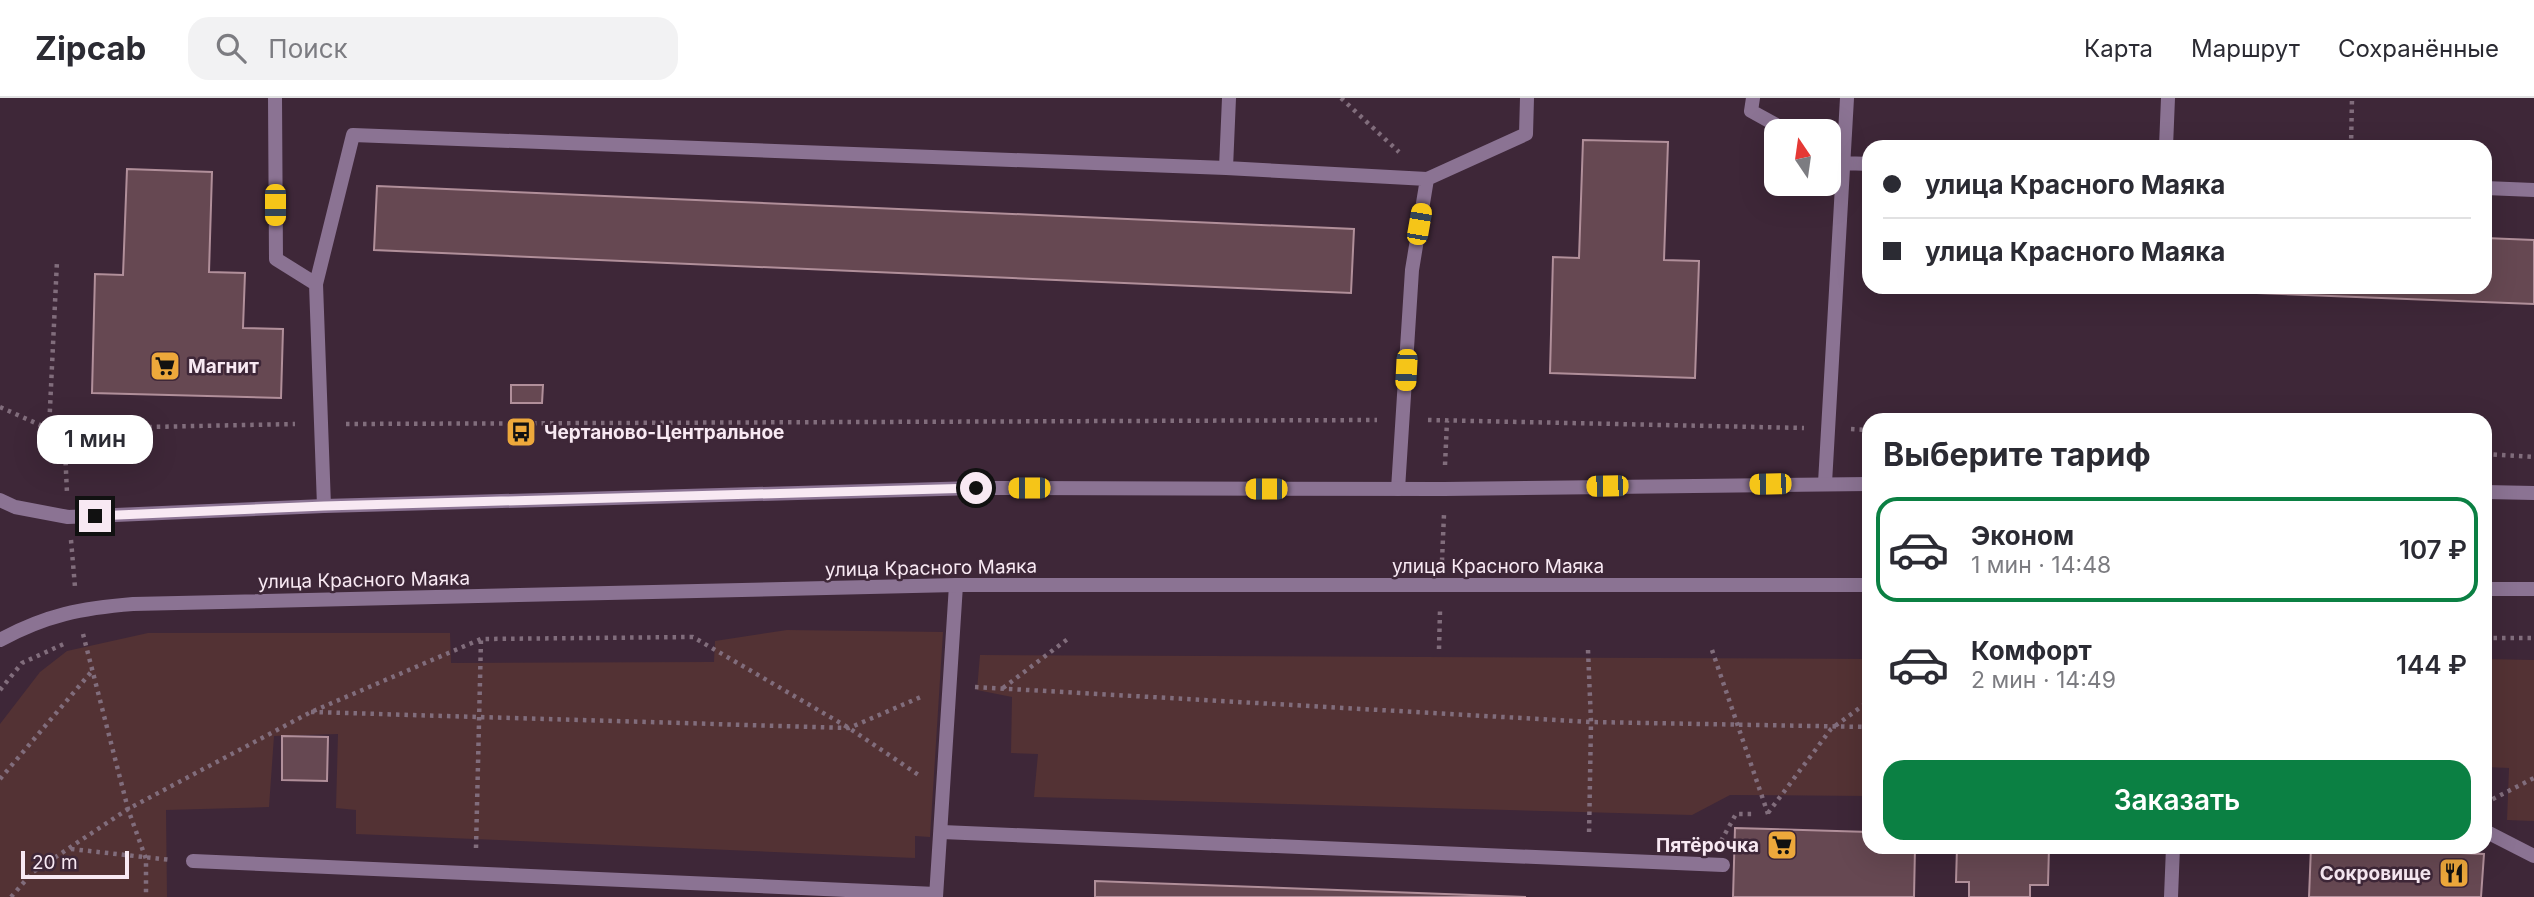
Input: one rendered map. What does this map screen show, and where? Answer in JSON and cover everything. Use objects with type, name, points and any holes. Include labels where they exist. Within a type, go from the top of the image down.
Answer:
[{"type":"street","points":[[275,98],[276,259],[316,284]]},
{"type":"street","points":[[1226,168],[1228,98]]},
{"type":"street","points":[[324,506],[316,284],[354,135],[1226,168],[1427,179],[1526,134],[1527,98]]},
{"type":"street","points":[[1753,98],[1751,111],[1765,119]]},
{"type":"street","points":[[1825,483],[1847,98]]},
{"type":"street","points":[[2166,140],[2168,98]]},
{"type":"street","points":[[1843,163],[1862,164]]},
{"type":"street","points":[[1398,489],[1412,270],[1427,179]]},
{"type":"street","points":[[2492,188],[2534,190]]},
{"type":"street","points":[[0,500],[15,507],[68,517],[324,506],[976,488],[1398,489],[1862,484]]},
{"type":"street","points":[[2492,492],[2534,493]]},
{"type":"street","points":[[193,861],[936,896],[945,792],[956,585]]},
{"type":"street","name":"улица Красного Маяка","points":[[0,640],[31,623],[77,609],[134,604],[956,585],[1862,585]]},
{"type":"street","points":[[2492,589],[2534,589]]},
{"type":"street","points":[[942,832],[1723,865]]},
{"type":"street","points":[[2492,835],[2534,856]]},
{"type":"street","points":[[2171,897],[2173,854]]},
{"type":"path","points":[[1341,98],[1427,179]]},
{"type":"path","points":[[2351,140],[2352,98]]},
{"type":"path","points":[[49,429],[57,261]]},
{"type":"path","points":[[0,407],[49,429],[321,424],[1404,420],[1862,430]]},
{"type":"path","points":[[1445,468],[1447,421]]},
{"type":"path","points":[[2492,454],[2534,457]]},
{"type":"path","points":[[1442,566],[1444,509]]},
{"type":"path","points":[[1439,649],[1441,606]]},
{"type":"path","points":[[0,690],[22,663],[84,634],[128,809],[146,859],[146,897]]},
{"type":"path","points":[[10,897],[33,872],[128,809],[311,712],[481,639],[694,637],[849,728],[945,792]]},
{"type":"path","points":[[1002,689],[1069,638]]},
{"type":"path","points":[[2492,638],[2534,638]]},
{"type":"path","points":[[475,849],[481,639]]},
{"type":"path","points":[[1588,650],[1591,722],[1588,858]]},
{"type":"path","points":[[1712,650],[1768,814],[1831,729],[1862,706]]},
{"type":"path","points":[[0,779],[93,670]]},
{"type":"path","points":[[311,712],[849,728],[951,685],[1591,722],[1831,729],[1862,727]]},
{"type":"path","points":[[2492,799],[2534,778]]},
{"type":"path","points":[[1736,814],[1753,814]]},
{"type":"path","points":[[71,849],[171,860]]},
{"type":"shaded area","points":[[787,630],[943,632],[930,837],[915,836],[915,858],[356,834],[356,810],[336,808],[338,734],[274,736],[269,807],[166,810],[167,897],[0,897],[0,724],[40,672],[67,651],[148,633],[450,633],[451,663],[714,662],[715,641]]},
{"type":"shaded area","points":[[980,655],[1862,659],[1862,796],[1730,795],[1692,815],[1034,797],[1038,754],[1011,753],[1012,697],[977,690]]},
{"type":"shaded area","points":[[2492,659],[2534,660],[2534,821],[2507,820],[2509,768],[2492,767]]},
{"type":"building","points":[[1583,140],[1668,142],[1664,260],[1699,261],[1695,378],[1550,373],[1553,257],[1579,258]]},
{"type":"building","points":[[127,169],[212,172],[209,272],[245,273],[243,328],[283,329],[281,398],[92,393],[95,274],[123,275]]},
{"type":"building","points":[[377,186],[1354,229],[1351,293],[374,250]]},
{"type":"building","points":[[2492,238],[2534,240],[2534,304],[2282,294],[2492,294]]},
{"type":"building","points":[[511,385],[543,385],[542,403],[511,403]]},
{"type":"building","points":[[282,736],[328,737],[327,781],[282,780]]},
{"type":"building","points":[[1735,828],[1862,832],[1862,854],[1915,854],[1914,897],[1733,897]]},
{"type":"building","points":[[1957,854],[2049,854],[2048,885],[2030,885],[2030,897],[1969,897],[1969,882],[1956,882]]},
{"type":"building","points":[[2311,854],[2484,854],[2481,897],[2309,897]]},
{"type":"building","points":[[1095,881],[1147,883],[1526,897],[1095,897]]},
{"type":"place","name":"Магнит","points":[[165,366]]},
{"type":"place","name":"Чертаново-Центральное","points":[[521,432]]},
{"type":"place","name":"Пятёрочка","points":[[1782,845]]},
{"type":"place","name":"Сокровище","points":[[2454,873]]},
{"type":"route","points":[[95,516],[324,506],[976,488]]}]
